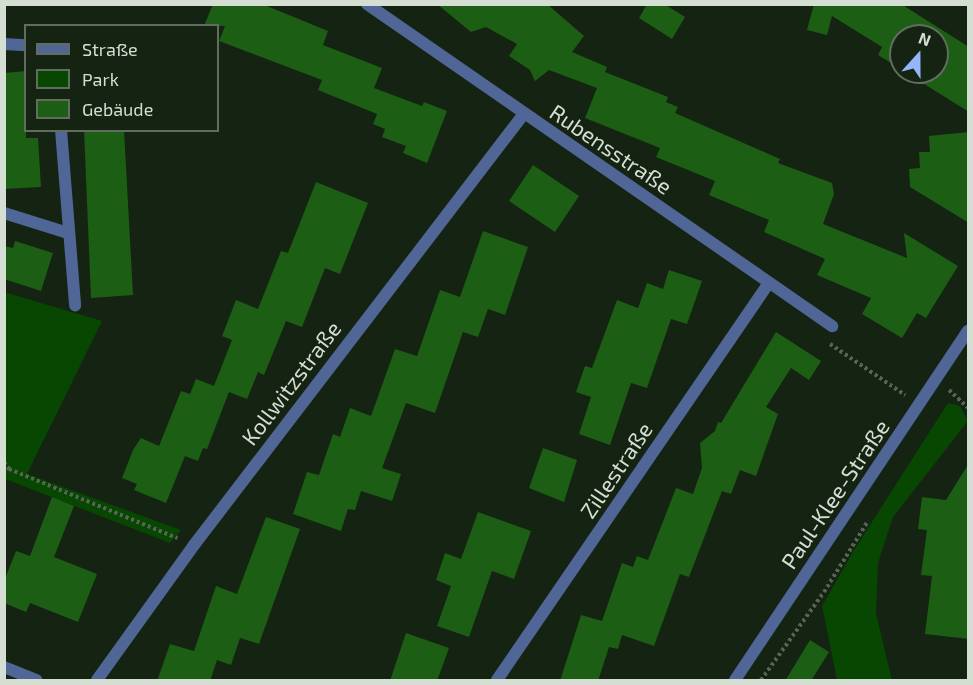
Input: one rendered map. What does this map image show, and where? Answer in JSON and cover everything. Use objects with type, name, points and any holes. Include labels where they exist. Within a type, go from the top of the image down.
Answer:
[{"type":"street","name":"Rubensstraße","points":[[368,4],[523,115],[832,326]]},
{"type":"street","points":[[4,44],[24,45]]},
{"type":"street","name":"Kollwitzstraße","points":[[97,681],[194,544],[523,115]]},
{"type":"street","points":[[61,132],[75,305]]},
{"type":"street","points":[[4,213],[68,233]]},
{"type":"street","name":"Zillestraße","points":[[497,681],[769,283]]},
{"type":"street","name":"Paul-Klee-Straße","points":[[735,681],[969,331]]},
{"type":"street","points":[[4,668],[37,681]]},
{"type":"path","points":[[832,326],[829,346],[921,405]]},
{"type":"path","points":[[955,395],[969,408]]},
{"type":"path","points":[[4,462],[9,469],[194,544]]},
{"type":"green space","points":[[4,292],[102,321],[27,474],[181,530],[170,543],[5,479]]},
{"type":"green space","points":[[948,403],[960,406],[968,421],[893,517],[878,563],[876,614],[892,680],[837,680],[822,606],[854,550]]},
{"type":"building","points":[[213,4],[262,4],[328,31],[323,45],[382,68],[374,88],[422,106],[424,102],[447,111],[427,163],[403,153],[406,146],[382,137],[385,129],[373,124],[377,114],[318,90],[322,80],[219,41],[225,26],[205,24]]},
{"type":"building","points":[[437,4],[547,4],[584,36],[572,52],[607,67],[605,72],[668,97],[666,102],[678,107],[675,113],[780,159],[778,163],[832,183],[834,194],[823,224],[907,258],[904,233],[958,266],[926,318],[917,313],[902,338],[862,314],[871,298],[817,275],[825,259],[764,232],[769,220],[709,195],[715,181],[656,157],[660,148],[585,118],[597,88],[549,70],[535,81],[530,70],[509,56],[517,44],[486,27],[471,32]]},
{"type":"building","points":[[647,4],[664,4],[685,17],[672,39],[639,18]]},
{"type":"building","points":[[814,4],[901,4],[933,24],[889,24],[889,62],[878,55],[882,47],[832,16],[827,35],[807,30]]},
{"type":"building","points":[[949,34],[969,47],[969,112],[924,84],[949,84]]},
{"type":"building","points":[[24,71],[24,132],[26,132],[26,138],[38,138],[41,187],[4,189],[4,73]]},
{"type":"building","points":[[84,132],[124,132],[133,295],[91,298]]},
{"type":"building","points":[[969,132],[969,223],[910,187],[909,169],[920,168],[919,152],[930,152],[929,136]]},
{"type":"building","points":[[533,165],[579,196],[555,232],[509,201]]},
{"type":"building","points":[[316,182],[368,203],[340,274],[325,268],[302,327],[286,321],[264,375],[258,372],[247,399],[229,392],[207,449],[203,448],[198,461],[185,456],[166,503],[134,490],[137,484],[122,478],[133,450],[141,438],[159,446],[181,391],[190,394],[196,379],[214,386],[232,340],[222,336],[236,300],[258,309],[281,251],[288,253]]},
{"type":"building","points":[[483,231],[528,247],[505,315],[488,309],[478,337],[463,332],[435,413],[406,403],[382,468],[401,474],[392,501],[361,491],[355,510],[348,509],[341,531],[293,514],[307,472],[319,475],[333,434],[340,437],[350,408],[371,416],[395,349],[417,356],[440,290],[460,297]]},
{"type":"building","points":[[15,241],[53,253],[41,291],[4,279],[4,246],[13,248]]},
{"type":"building","points":[[669,270],[702,281],[687,324],[671,319],[647,388],[631,383],[610,445],[579,434],[591,397],[576,392],[585,366],[592,368],[617,300],[638,308],[647,283],[663,289]]},
{"type":"building","points":[[776,332],[821,361],[809,380],[791,368],[766,407],[778,414],[756,476],[740,470],[731,494],[722,491],[689,577],[680,574],[654,646],[622,635],[618,649],[609,647],[598,681],[560,681],[581,615],[602,621],[622,563],[633,567],[637,556],[648,560],[676,488],[693,494],[702,468],[700,443],[715,431],[718,422],[721,423]]},
{"type":"building","points":[[543,448],[577,460],[564,502],[529,488]]},
{"type":"building","points":[[969,463],[969,639],[925,634],[932,576],[921,575],[927,530],[918,529],[922,497],[946,500]]},
{"type":"building","points":[[52,497],[74,506],[54,557],[97,574],[78,622],[30,603],[26,612],[4,603],[4,581],[16,551],[30,556]]},
{"type":"building","points":[[478,512],[531,531],[514,579],[492,571],[469,637],[437,626],[451,586],[436,580],[445,553],[461,559]]},
{"type":"building","points":[[266,517],[300,529],[259,644],[240,638],[231,665],[217,660],[210,681],[157,681],[170,644],[194,651],[216,586],[237,594]]},
{"type":"building","points":[[406,633],[449,648],[437,681],[390,681]]},
{"type":"building","points":[[810,640],[829,652],[811,681],[785,681]]}]
